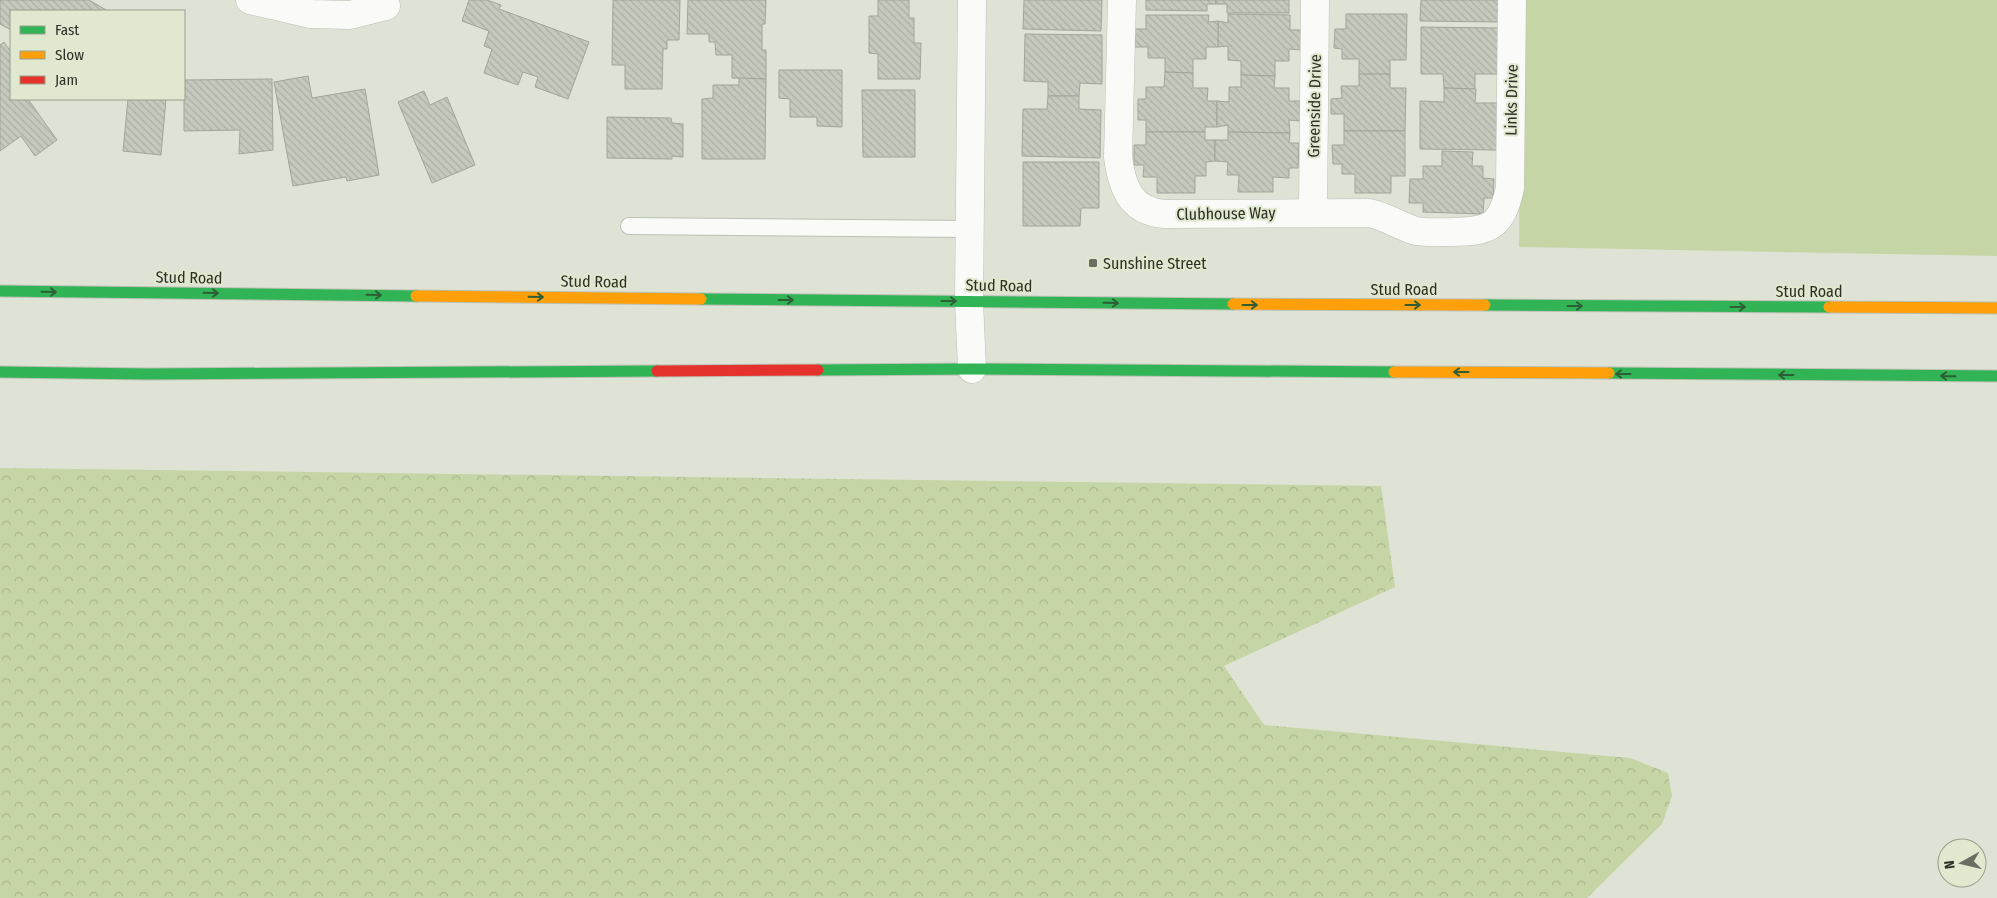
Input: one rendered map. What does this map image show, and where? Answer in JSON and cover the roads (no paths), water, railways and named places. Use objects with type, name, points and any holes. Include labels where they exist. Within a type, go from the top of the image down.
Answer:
[{"type":"highway","name":"Stud Road","points":[[0,291],[1202,304],[1997,308]]},
{"type":"highway","points":[[0,372],[158,374],[972,369],[1997,376]]},
{"type":"street","points":[[250,0],[310,14],[350,16],[386,6]]},
{"type":"street","points":[[972,0],[969,301],[972,369]]},
{"type":"street","name":"Clubhouse Way","points":[[1122,0],[1118,157],[1120,175],[1124,186],[1132,199],[1143,209],[1153,213],[1164,214],[1369,213],[1382,215],[1416,230],[1468,231],[1479,230],[1496,221],[1504,212],[1508,199]]},
{"type":"street","name":"Greenside Drive","points":[[1312,212],[1315,0]]},
{"type":"street","name":"Links Drive","points":[[1508,199],[1510,188],[1512,0]]},
{"type":"lane","points":[[629,226],[970,228]]},
{"type":"place","name":"Sunshine Street","points":[[1093,263]]}]
